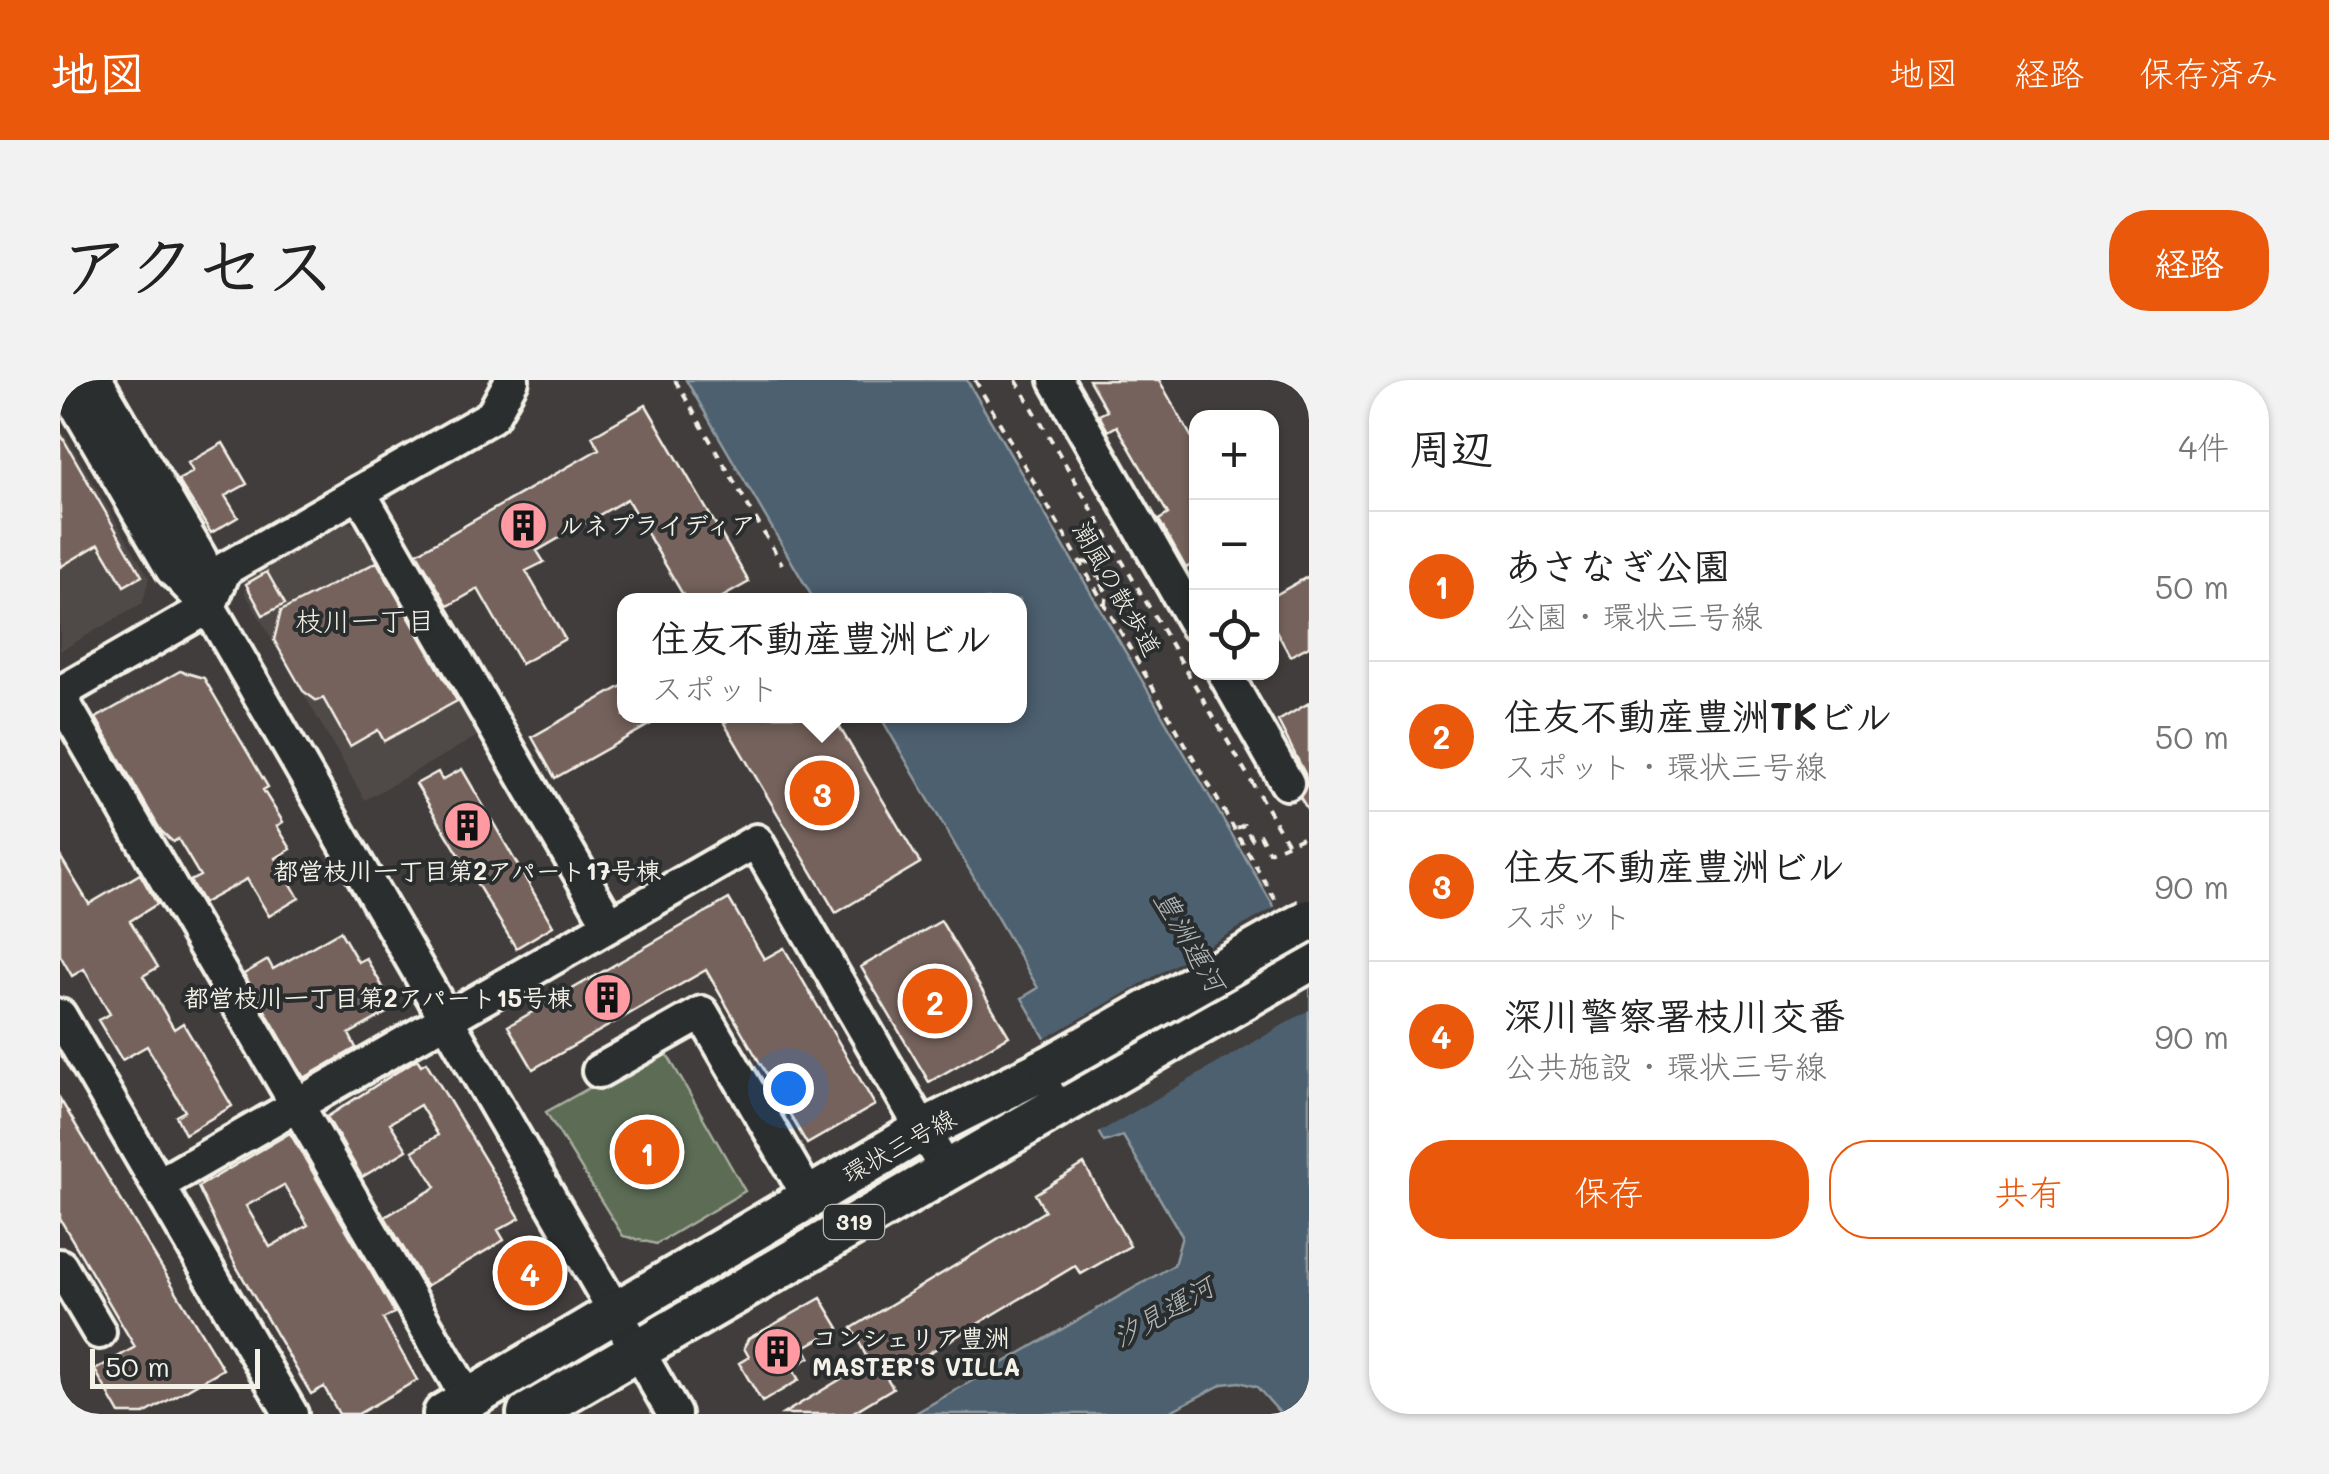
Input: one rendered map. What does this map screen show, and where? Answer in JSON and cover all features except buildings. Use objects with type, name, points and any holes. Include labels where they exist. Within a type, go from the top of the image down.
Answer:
[{"type":"main road","name":"環状三号線","points":[[528,1414],[946,1170],[1061,1082],[1309,920]]},
{"type":"main road","name":"環状三号線","points":[[456,1406],[923,1130],[1061,1082],[1309,961]]},
{"type":"street","points":[[62,380],[172,569],[209,607],[674,1414]]},
{"type":"street","points":[[96,380],[200,558],[209,607]]},
{"type":"street","points":[[1056,380],[1189,614]]},
{"type":"street","points":[[456,1406],[297,1106],[60,695],[209,607],[225,569],[492,416],[509,381]]},
{"type":"street","points":[[359,492],[610,925]]},
{"type":"street","points":[[1229,680],[1287,783]]},
{"type":"street","points":[[158,1185],[756,841],[946,1170]]},
{"type":"street","points":[[599,1071],[702,1012],[809,1197]]},
{"type":"street","points":[[61,1021],[291,1414]]},
{"type":"street","points":[[60,1266],[98,1332]]},
{"type":"path","points":[[675,380],[782,564]]},
{"type":"path","name":"潮風の散歩道","points":[[975,380],[1237,828],[1256,868]]},
{"type":"path","points":[[1016,380],[1288,844]]},
{"type":"path","points":[[1099,578],[1108,574],[1100,559],[1115,550]]},
{"type":"path","points":[[1082,562],[1090,562],[1099,578],[1108,595],[1105,603]]},
{"type":"path","points":[[1237,828],[1244,825],[1252,839],[1260,835],[1269,852],[1309,834]]},
{"type":"shaded area","points":[[60,426],[149,577],[143,603],[60,651]]},
{"type":"shaded area","points":[[345,522],[357,526],[374,557],[382,552],[485,732],[365,800],[245,593],[246,579]]},
{"type":"green space","points":[[663,1047],[745,1191],[656,1244],[623,1236],[546,1112]]},
{"type":"water","points":[[686,380],[967,380],[1309,967],[1309,1414],[1281,1414],[1257,1387],[1240,1382],[1223,1384],[1165,1414],[914,1414],[1174,1265],[1182,1236],[1123,1136],[1104,1142],[1022,998],[1038,988],[884,723],[1027,723],[1027,593],[810,593]]},
{"type":"pier","points":[[1279,905],[1309,957],[1309,1010],[1096,1134],[1041,1041]]},
{"type":"place","name":"ルネプライディア","points":[[524,525]]},
{"type":"place","name":"住友不動産豊洲ビル","points":[[822,793]]},
{"type":"place","name":"都営枝川一丁目第2アパート17号棟","points":[[467,825]]},
{"type":"place","name":"都営枝川一丁目第2アパート15号棟","points":[[607,998]]},
{"type":"place","name":"住友不動産豊洲TKビル","points":[[935,1001]]},
{"type":"place","name":"あさなぎ公園","points":[[647,1152]]},
{"type":"place","name":"深川警察署枝川交番","points":[[530,1273]]},
{"type":"place","name":"コンシェリア豊洲 MASTER'S VILLA","points":[[777,1352]]},
{"type":"district","name":"枝川一丁目","points":[[365,621]]},
{"type":"water label","name":"豊洲運河","points":[[1190,941]]},
{"type":"water label","name":"汐見運河","points":[[1163,1312]]}]
